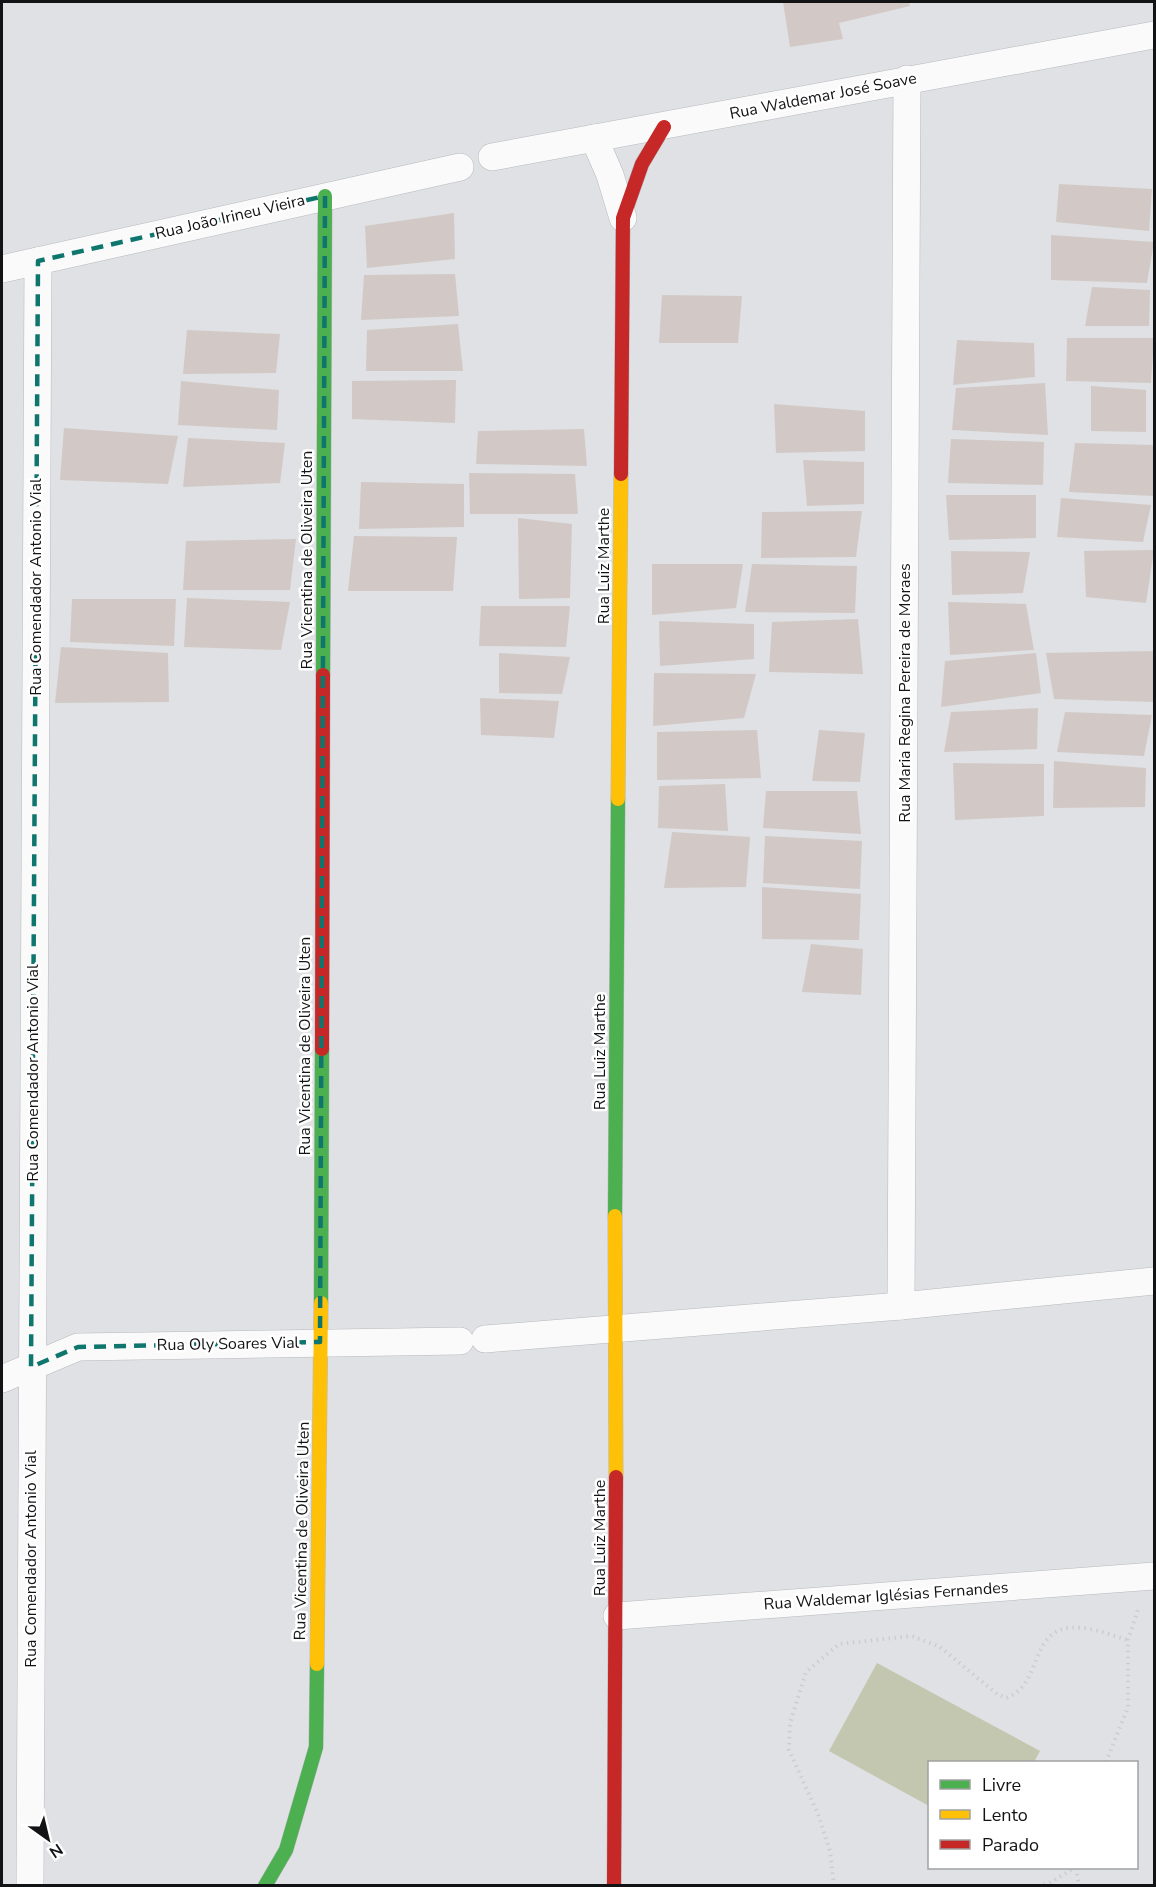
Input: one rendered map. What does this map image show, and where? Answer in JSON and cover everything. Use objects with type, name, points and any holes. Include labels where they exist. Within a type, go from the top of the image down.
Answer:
[{"type":"street","name":"Rua Waldemar José Soave","points":[[492,157],[664,128],[907,79],[1155,35]]},
{"type":"street","name":"Rua Maria Regina Pereira de Moraes","points":[[901,1306],[907,79]]},
{"type":"street","name":"Rua Luiz Marthe","points":[[614,1886],[617,1616],[615,1329],[623,218],[642,164],[664,128]]},
{"type":"street","points":[[594,138],[610,175],[623,218]]},
{"type":"street","name":"Rua João Irineu Vieira","points":[[2,269],[460,167]]},
{"type":"street","name":"Rua Vicentina de Oliveira Uten","points":[[265,1886],[286,1850],[316,1747],[326,196]]},
{"type":"street","name":"Rua Comendador Antonio Vial","points":[[30,1886],[38,261]]},
{"type":"street","name":"Rua Oly Soares Vial","points":[[2,1379],[78,1347],[472,1340],[901,1306],[1155,1281]]},
{"type":"street","name":"Rua Waldemar Iglésias Fernandes","points":[[617,1616],[1155,1576]]},
{"type":"path","points":[[834,1886],[830,1851],[819,1814],[789,1750],[790,1723],[806,1672],[839,1644],[911,1636],[939,1646],[997,1694],[1006,1698],[1024,1687],[1049,1635],[1059,1629],[1082,1628],[1128,1640],[1128,1707],[1106,1761]]},
{"type":"path","points":[[1038,1886],[1048,1884],[1073,1869]]},
{"type":"path","points":[[1075,1869],[1079,1886]]},
{"type":"highlighted area","points":[[325,196],[321,1318],[320,1342],[78,1347],[31,1367],[38,261]]},
{"type":"green space","points":[[877,1663],[1040,1751],[1035,1761],[928,1761],[928,1805],[829,1751]]},
{"type":"building","points":[[783,2],[909,2],[910,6],[839,23],[843,39],[790,47]]},
{"type":"building","points":[[1059,184],[1152,189],[1149,231],[1056,222]]},
{"type":"building","points":[[454,213],[455,259],[367,268],[365,226]]},
{"type":"building","points":[[1051,235],[1154,242],[1147,283],[1051,280]]},
{"type":"building","points":[[455,274],[459,316],[361,320],[364,275]]},
{"type":"building","points":[[1092,287],[1150,290],[1149,326],[1085,326]]},
{"type":"building","points":[[662,295],[742,296],[738,343],[659,343]]},
{"type":"building","points":[[458,324],[463,371],[366,371],[367,330]]},
{"type":"building","points":[[187,330],[280,334],[276,373],[183,374]]},
{"type":"building","points":[[1067,338],[1154,338],[1151,383],[1066,381]]},
{"type":"building","points":[[957,340],[1034,343],[1035,377],[953,385]]},
{"type":"building","points":[[456,380],[455,423],[352,419],[352,381]]},
{"type":"building","points":[[181,381],[279,390],[277,430],[178,425]]},
{"type":"building","points":[[1045,383],[1048,435],[952,430],[956,388]]},
{"type":"building","points":[[1091,386],[1146,390],[1146,432],[1091,431]]},
{"type":"building","points":[[774,404],[865,411],[865,451],[776,453]]},
{"type":"building","points":[[64,428],[178,436],[168,484],[60,480]]},
{"type":"building","points":[[584,429],[587,466],[476,464],[478,431]]},
{"type":"building","points":[[188,438],[285,443],[280,483],[183,487]]},
{"type":"building","points":[[951,439],[1044,442],[1043,485],[948,483]]},
{"type":"building","points":[[1075,443],[1154,445],[1154,496],[1069,492]]},
{"type":"building","points":[[803,460],[864,462],[864,504],[807,506]]},
{"type":"building","points":[[469,473],[575,474],[578,514],[470,514]]},
{"type":"building","points":[[361,482],[464,484],[464,527],[359,529]]},
{"type":"building","points":[[946,495],[1036,495],[1036,538],[949,540]]},
{"type":"building","points":[[1061,498],[1151,505],[1143,542],[1057,537]]},
{"type":"building","points":[[862,511],[856,557],[761,558],[762,512]]},
{"type":"building","points":[[518,518],[572,524],[570,598],[519,599]]},
{"type":"building","points":[[354,536],[457,537],[453,591],[348,591]]},
{"type":"building","points":[[296,539],[290,590],[183,590],[186,541]]},
{"type":"building","points":[[1154,550],[1146,603],[1086,597],[1084,551]]},
{"type":"building","points":[[951,551],[1030,552],[1023,593],[952,595]]},
{"type":"building","points":[[652,564],[743,564],[736,608],[652,615]]},
{"type":"building","points":[[752,564],[857,566],[855,613],[745,612]]},
{"type":"building","points":[[187,598],[290,602],[281,650],[184,647]]},
{"type":"building","points":[[72,599],[176,599],[174,646],[70,642]]},
{"type":"building","points":[[948,602],[1026,604],[1034,650],[950,655]]},
{"type":"building","points":[[481,606],[570,606],[566,647],[479,646]]},
{"type":"building","points":[[858,619],[863,674],[769,672],[772,622]]},
{"type":"building","points":[[659,621],[754,624],[754,659],[660,666]]},
{"type":"building","points":[[61,647],[168,653],[169,702],[55,703]]},
{"type":"building","points":[[1154,651],[1154,702],[1054,699],[1046,653]]},
{"type":"building","points":[[499,653],[570,657],[562,694],[499,693]]},
{"type":"building","points":[[1036,653],[1041,693],[941,707],[945,661]]},
{"type":"building","points":[[654,673],[756,674],[744,718],[653,726]]},
{"type":"building","points":[[480,698],[559,701],[554,738],[481,735]]},
{"type":"building","points":[[1038,708],[1037,749],[944,752],[951,712]]},
{"type":"building","points":[[1065,712],[1152,715],[1144,756],[1057,752]]},
{"type":"building","points":[[757,730],[761,778],[657,780],[657,732]]},
{"type":"building","points":[[819,730],[865,733],[860,782],[812,781]]},
{"type":"building","points":[[1054,761],[1146,768],[1145,807],[1053,808]]},
{"type":"building","points":[[953,763],[1044,764],[1044,816],[955,820]]},
{"type":"building","points":[[725,784],[728,831],[658,828],[659,786]]},
{"type":"building","points":[[766,791],[857,791],[861,834],[763,828]]},
{"type":"building","points":[[672,832],[750,837],[746,887],[664,888]]},
{"type":"building","points":[[765,836],[862,841],[860,889],[763,883]]},
{"type":"building","points":[[762,887],[861,894],[859,940],[762,939]]},
{"type":"building","points":[[811,944],[863,949],[861,995],[802,992]]},
{"type":"traffic: fast","points":[[323,675],[325,196]]},
{"type":"traffic: fast","points":[[615,1216],[618,799]]},
{"type":"traffic: fast","points":[[321,1303],[322,1049]]},
{"type":"traffic: fast","points":[[265,1886],[286,1850],[316,1747],[317,1664]]},
{"type":"traffic: slow","points":[[618,799],[621,474]]},
{"type":"traffic: slow","points":[[615,1216],[616,1477]]},
{"type":"traffic: slow","points":[[317,1664],[321,1303]]},
{"type":"traffic: jam","points":[[621,474],[623,218],[642,164],[664,127]]},
{"type":"traffic: jam","points":[[322,1049],[323,675]]},
{"type":"traffic: jam","points":[[614,1886],[616,1477]]}]
